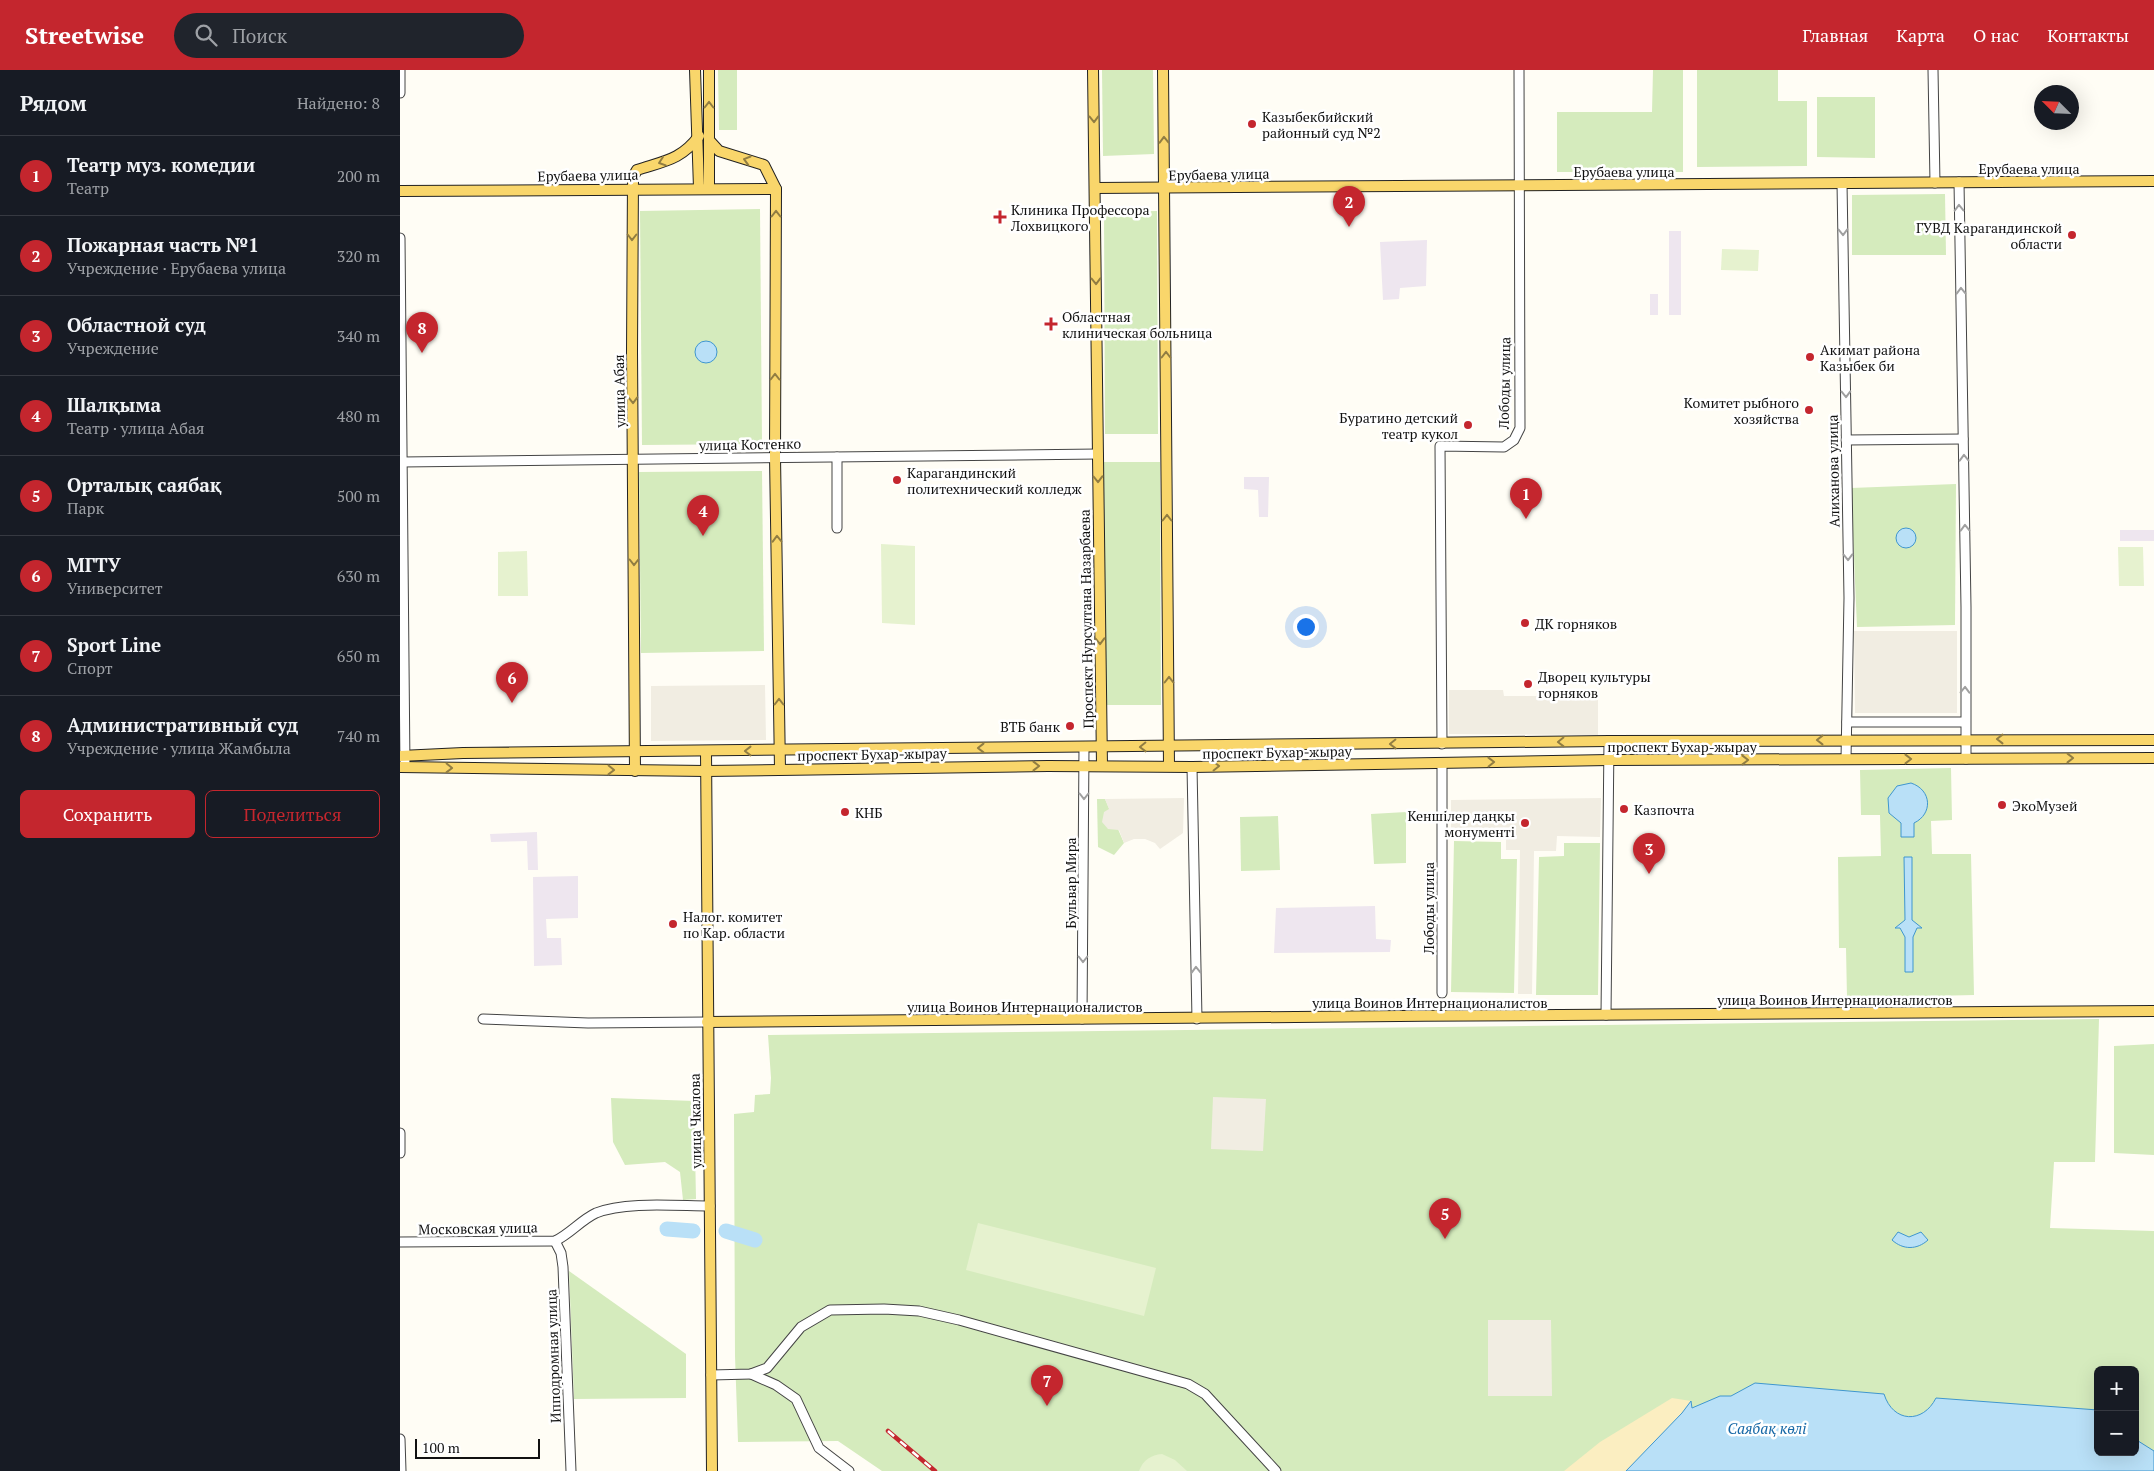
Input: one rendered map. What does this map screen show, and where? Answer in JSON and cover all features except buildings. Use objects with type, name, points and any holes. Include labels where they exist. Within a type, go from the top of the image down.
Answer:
[{"type":"main road","points":[[695,70],[704,188]]},
{"type":"main road","points":[[704,188],[709,140],[710,70]]},
{"type":"main road","name":"Проспект Нурсултана Назарбаева","points":[[1093,70],[1102,766]]},
{"type":"main road","points":[[1163,70],[1169,766]]},
{"type":"main road","name":"улица Абая","points":[[635,771],[633,177],[637,170],[677,157],[688,149],[699,136]]},
{"type":"main road","points":[[709,140],[719,151],[764,165],[776,189],[775,458],[780,769]]},
{"type":"main road","name":"Ерубаева улица","points":[[1095,188],[1164,189],[1519,184],[1781,185],[2154,181]]},
{"type":"main road","name":"Ерубаева улица","points":[[400,191],[632,188],[776,189]]},
{"type":"main road","name":"проспект Бухар-жырау","points":[[403,756],[1609,741],[2154,740]]},
{"type":"main road","name":"улица Чкалова","points":[[706,751],[712,1471]]},
{"type":"main road","name":"проспект Бухар-жырау","points":[[403,767],[706,771],[1084,766],[1192,767],[1609,760],[2154,758]]},
{"type":"main road","name":"улица Воинов Интернационалистов","points":[[707,1022],[1196,1019],[1443,1015],[1606,1016],[1918,1011],[1980,1013],[2154,1011]]},
{"type":"street","points":[[400,70],[400,93]]},
{"type":"street","name":"Лободы улица","points":[[1442,744],[1440,446],[1504,447],[1518,435],[1520,419],[1518,70]]},
{"type":"street","points":[[1934,70],[1935,183]]},
{"type":"street","points":[[1958,182],[1966,607],[1966,759]]},
{"type":"street","name":"Алиханова улица","points":[[1842,183],[1849,598],[1846,759]]},
{"type":"street","points":[[400,238],[403,767]]},
{"type":"street","points":[[1846,440],[1963,439]]},
{"type":"street","name":"улица Костенко","points":[[402,462],[1098,454]]},
{"type":"street","points":[[837,457],[837,528]]},
{"type":"street","points":[[1847,722],[1965,722]]},
{"type":"street","points":[[1606,1016],[1609,741]]},
{"type":"street","name":"Бульвар Мира","points":[[1082,1019],[1084,747]]},
{"type":"street","name":"Лободы улица","points":[[1442,763],[1442,993]]},
{"type":"street","points":[[1192,767],[1196,1019]]},
{"type":"street","points":[[483,1019],[588,1023],[707,1022]]},
{"type":"street","points":[[400,1133],[400,1153]]},
{"type":"street","points":[[555,1241],[566,1236],[576,1226],[594,1214],[611,1208],[710,1206]]},
{"type":"street","name":"Московская улица","points":[[400,1242],[555,1241]]},
{"type":"street","name":"Ипподромная улица","points":[[555,1241],[561,1253],[563,1267],[571,1471]]},
{"type":"street","points":[[711,1375],[751,1374],[767,1368],[801,1326],[830,1310],[919,1310],[1188,1384],[1205,1394],[1276,1471]]},
{"type":"street","points":[[751,1374],[776,1385],[796,1399],[819,1448],[849,1471]]},
{"type":"street","points":[[400,1439],[401,1471]]},
{"type":"shaded area","points":[[1669,231],[1681,231],[1681,315],[1669,315]]},
{"type":"shaded area","points":[[1427,240],[1426,286],[1400,288],[1399,299],[1383,300],[1380,242]]},
{"type":"shaded area","points":[[1650,294],[1658,294],[1658,315],[1650,315]]},
{"type":"shaded area","points":[[1244,477],[1269,477],[1268,517],[1259,517],[1258,490],[1244,489]]},
{"type":"shaded area","points":[[2120,530],[2154,530],[2154,541],[2120,541]]},
{"type":"shaded area","points":[[1854,631],[1957,631],[1957,713],[1855,713]]},
{"type":"shaded area","points":[[765,685],[766,740],[651,741],[651,686]]},
{"type":"shaded area","points":[[1545,689],[1598,689],[1598,735],[1449,734],[1449,690],[1503,690],[1504,696],[1545,696]]},
{"type":"shaded area","points":[[1184,798],[1183,833],[1160,849],[1155,843],[1145,839],[1134,839],[1124,843],[1119,830],[1108,829],[1102,822],[1104,812],[1109,809],[1105,799]]},
{"type":"shaded area","points":[[1601,798],[1600,837],[1557,836],[1556,851],[1534,851],[1532,994],[1518,994],[1520,850],[1506,850],[1506,836],[1451,835],[1451,800]]},
{"type":"shaded area","points":[[537,832],[538,870],[528,870],[527,841],[491,842],[490,834]]},
{"type":"shaded area","points":[[578,876],[578,918],[546,919],[547,938],[561,938],[562,965],[534,966],[533,877]]},
{"type":"shaded area","points":[[1375,906],[1376,939],[1391,940],[1390,952],[1274,953],[1276,908]]},
{"type":"shaded area","points":[[1213,1097],[1266,1099],[1263,1151],[1211,1149]]},
{"type":"shaded area","points":[[1488,1320],[1551,1320],[1552,1396],[1488,1396]]},
{"type":"green space","points":[[718,70],[737,70],[737,130],[719,130]]},
{"type":"green space","points":[[1102,70],[1153,70],[1154,154],[1103,156]]},
{"type":"green space","points":[[1653,70],[1683,70],[1683,172],[1557,172],[1557,112],[1652,112]]},
{"type":"green space","points":[[1697,70],[1778,70],[1778,101],[1807,101],[1807,166],[1697,167]]},
{"type":"green space","points":[[1817,97],[1875,97],[1875,158],[1817,157]]},
{"type":"green space","points":[[1945,194],[1946,255],[1852,255],[1852,195]]},
{"type":"green space","points":[[760,209],[762,444],[642,445],[640,211]]},
{"type":"green space","points":[[1157,211],[1158,434],[1105,434],[1104,212]]},
{"type":"green space","points":[[1722,249],[1759,250],[1758,271],[1721,270]]},
{"type":"green space","points":[[1104,462],[1160,462],[1161,705],[1105,705]]},
{"type":"green space","points":[[762,471],[764,651],[641,653],[639,472]]},
{"type":"green space","points":[[1956,484],[1955,625],[1857,627],[1851,488]]},
{"type":"green space","points":[[881,544],[915,546],[915,625],[882,623]]},
{"type":"green space","points":[[2118,547],[2143,547],[2144,586],[2119,586]]},
{"type":"green space","points":[[527,551],[528,596],[498,596],[498,552]]},
{"type":"green space","points":[[1951,768],[1952,820],[1931,821],[1932,854],[1971,854],[1974,995],[1847,998],[1846,948],[1839,948],[1838,857],[1881,856],[1880,815],[1861,815],[1860,770]]},
{"type":"green space","points":[[1097,799],[1105,799],[1124,843],[1114,855],[1098,847]]},
{"type":"green space","points":[[1406,812],[1406,863],[1374,864],[1371,814]]},
{"type":"green space","points":[[1278,816],[1280,870],[1241,871],[1240,817]]},
{"type":"green space","points":[[1454,841],[1501,842],[1501,859],[1517,859],[1514,993],[1451,992]]},
{"type":"green space","points":[[1564,843],[1600,843],[1598,995],[1536,995],[1539,857],[1564,856]]},
{"type":"green space","points":[[2099,1019],[2095,1162],[2054,1162],[2050,1228],[2154,1231],[2154,1471],[882,1471],[838,1441],[738,1442],[735,1356],[734,1114],[754,1112],[755,1095],[770,1094],[771,1078],[768,1035]]},
{"type":"green space","points":[[2154,1044],[2154,1155],[2114,1153],[2114,1046]]},
{"type":"green space","points":[[611,1098],[694,1101],[696,1199],[683,1200],[680,1172],[665,1162],[625,1165],[613,1142]]},
{"type":"green space","points":[[978,1223],[1156,1268],[1144,1316],[966,1270]]},
{"type":"green space","points":[[569,1271],[686,1354],[686,1398],[574,1399]]},
{"type":"green space","points":[[1162,1454],[1175,1460],[1187,1471],[1139,1471],[1148,1459]]},
{"type":"sand","points":[[1672,1398],[1691,1401],[1682,1413],[1626,1471],[1564,1471],[1600,1442]]},
{"type":"water","points":[[706,341],[714,344],[717,352],[714,360],[706,363],[698,360],[695,352],[698,344]]},
{"type":"water","points":[[1902,528],[1910,528],[1916,534],[1916,542],[1910,548],[1902,548],[1896,542],[1896,534]]},
{"type":"water","points":[[1911,783],[1923,791],[1928,802],[1927,808],[1920,819],[1914,823],[1914,837],[1901,837],[1901,823],[1889,813],[1888,798],[1897,786]]},
{"type":"water","points":[[1904,857],[1912,857],[1912,920],[1922,928],[1917,928],[1913,937],[1913,972],[1905,972],[1905,937],[1900,928],[1895,928],[1905,920]]},
{"type":"water","points":[[1898,1232],[1909,1237],[1921,1232],[1928,1240],[1915,1247],[1901,1246],[1892,1240]]},
{"type":"water","name":"Саябақ көлі","points":[[1755,1383],[1884,1394],[1888,1404],[1894,1411],[1908,1417],[1924,1412],[1936,1398],[2094,1410],[2094,1456],[2139,1456],[2139,1442],[2154,1451],[2154,1471],[1626,1471],[1682,1413],[1691,1401],[1692,1408],[1720,1396],[1731,1396]]},
{"type":"waterway","points":[[667,1229],[693,1231]]},
{"type":"waterway","points":[[726,1231],[755,1240]]},
{"type":"railway","points":[[888,1431],[935,1471]]},
{"type":"place","name":"Казыбекбийский районный суд №2","points":[[1252,124]]},
{"type":"place","name":"Клиника Профессора Лохвицкого","points":[[1000,217]]},
{"type":"place","name":"Пожарная часть №1","points":[[1349,227]]},
{"type":"place","name":"ГУВД Карагандинской области","points":[[2072,235]]},
{"type":"place","name":"Областная клиническая больница","points":[[1051,324]]},
{"type":"place","name":"Административный суд","points":[[422,353]]},
{"type":"place","name":"Акимат района Казыбек би","points":[[1810,357]]},
{"type":"place","name":"Комитет рыбного хозяйства","points":[[1809,410]]},
{"type":"place","name":"Буратино детский театр кукол","points":[[1468,425]]},
{"type":"place","name":"Карагандинский политехнический колледж","points":[[897,480]]},
{"type":"place","name":"Театр муз. комедии","points":[[1526,519]]},
{"type":"place","name":"Шалқыма","points":[[703,536]]},
{"type":"place","name":"ДК горняков","points":[[1525,623]]},
{"type":"place","name":"Дворец культуры горняков","points":[[1528,684]]},
{"type":"place","name":"МГТУ","points":[[512,703]]},
{"type":"place","name":"ВТБ банк","points":[[1070,726]]},
{"type":"place","name":"ЭкоМузей","points":[[2002,805]]},
{"type":"place","name":"Казпочта","points":[[1624,809]]},
{"type":"place","name":"КНБ","points":[[845,812]]},
{"type":"place","name":"Кеншілер даңқы монументі","points":[[1525,823]]},
{"type":"place","name":"Областной суд","points":[[1649,874]]},
{"type":"place","name":"Налог. комитет по Кар. области","points":[[673,924]]},
{"type":"place","name":"Орталық саябақ","points":[[1445,1239]]},
{"type":"place","name":"Sport Line","points":[[1047,1406]]}]
